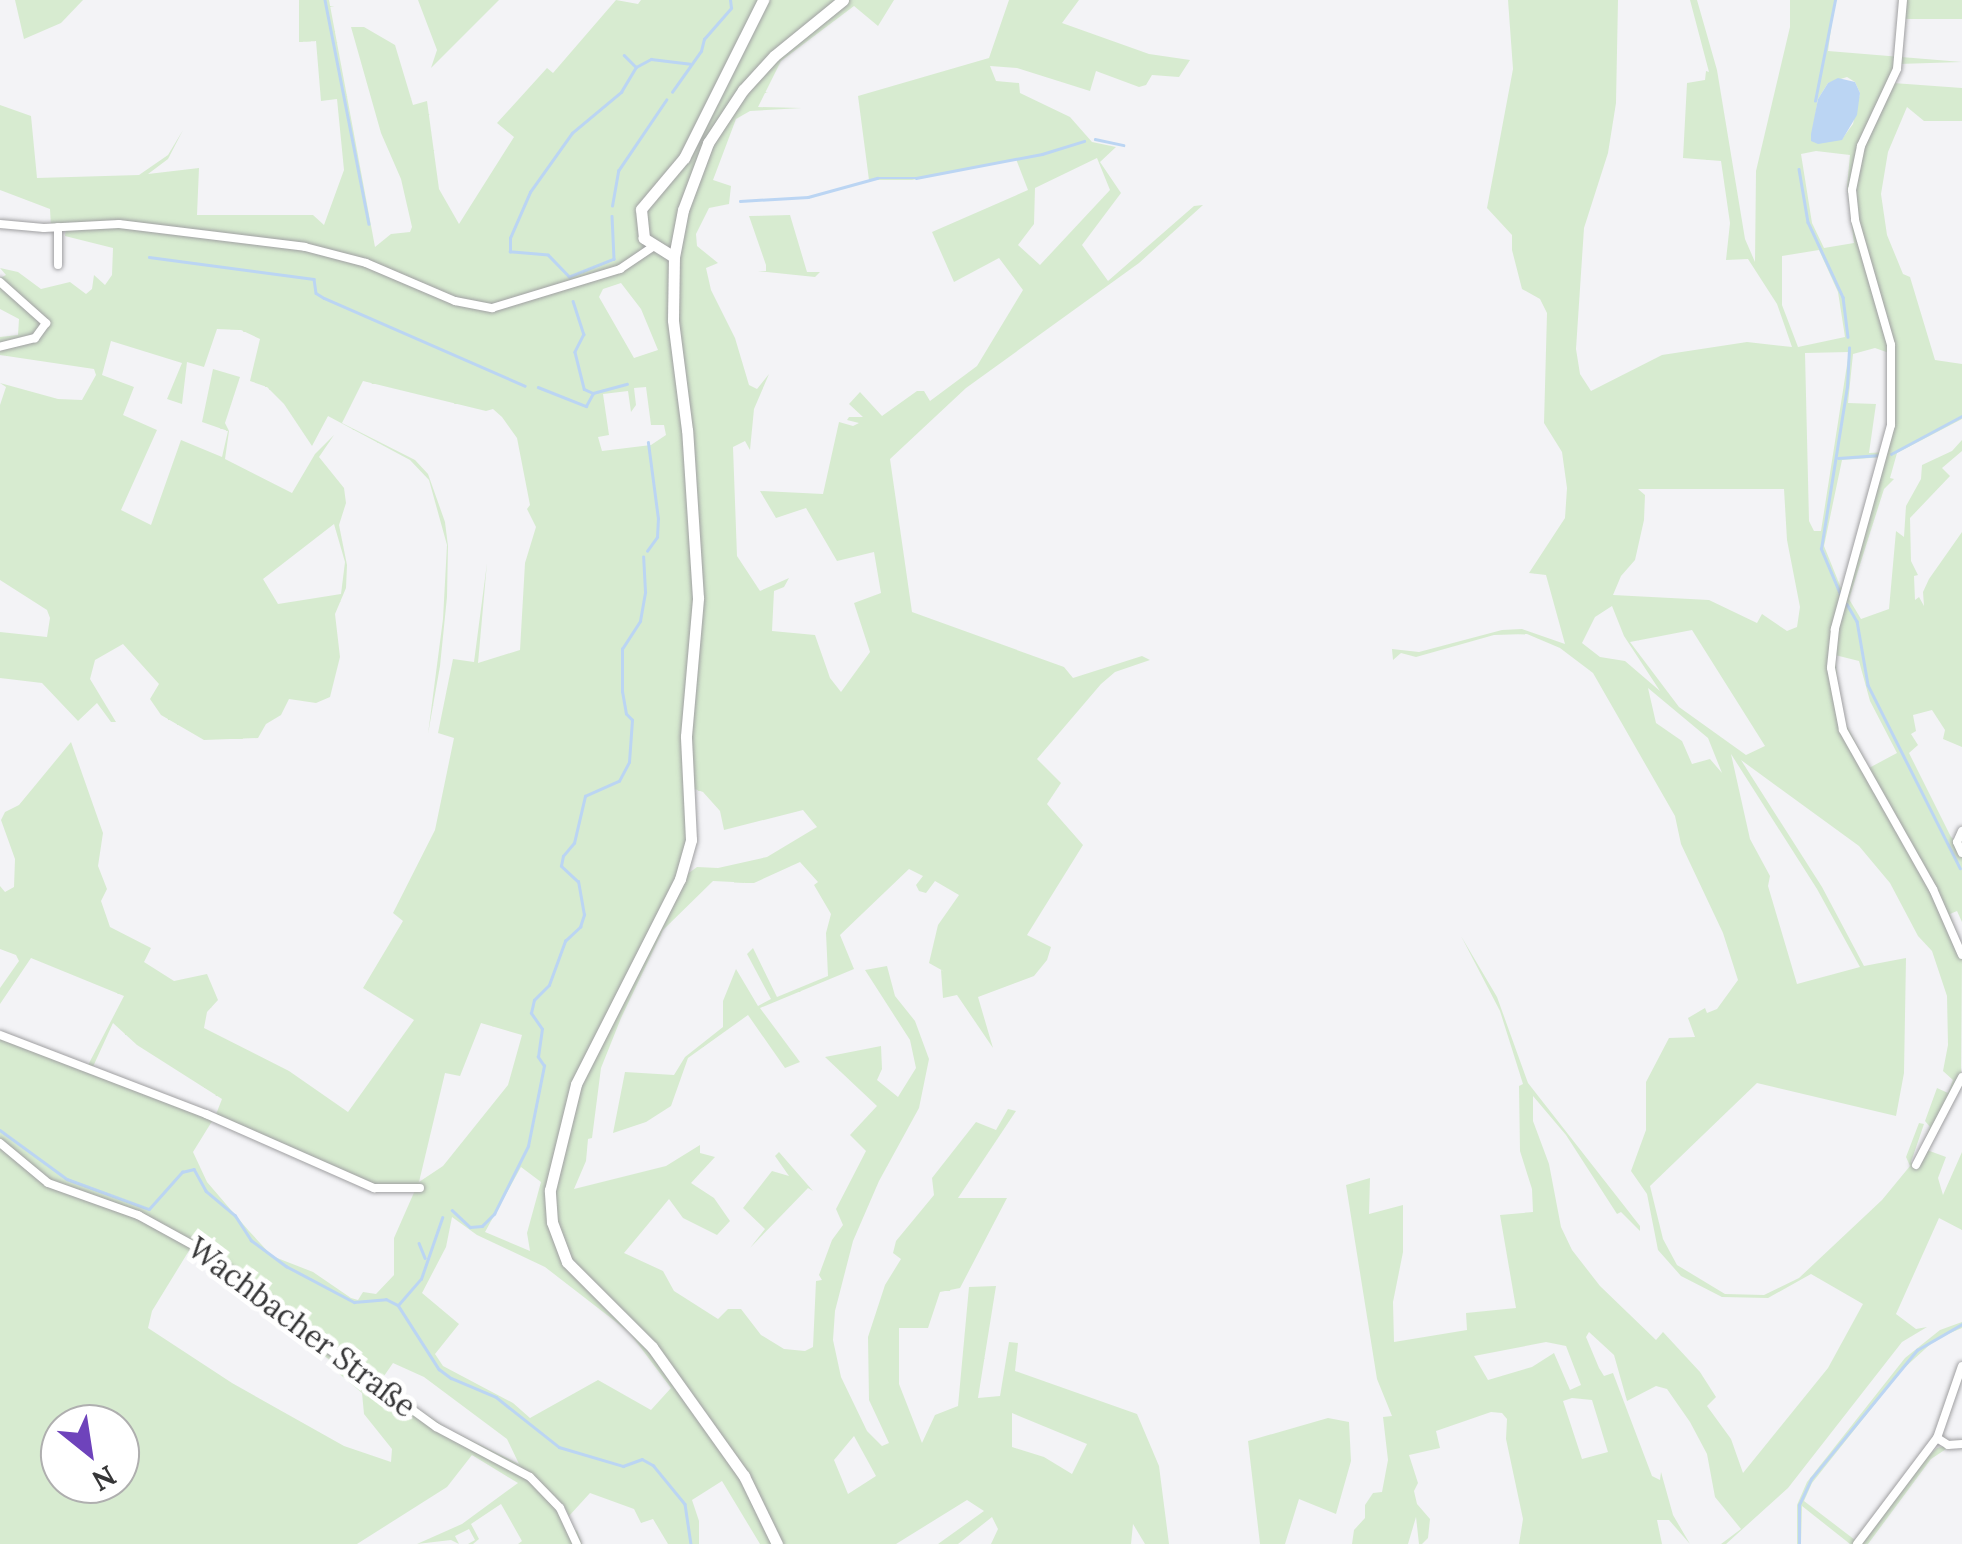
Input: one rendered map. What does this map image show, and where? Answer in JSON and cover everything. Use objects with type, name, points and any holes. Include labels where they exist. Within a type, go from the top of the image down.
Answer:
[{"type":"main road","points":[[674,257],[656,249],[640,226],[643,204],[684,158],[762,0]]},
{"type":"main road","points":[[777,1544],[744,1476],[652,1346],[567,1262],[550,1210],[552,1174],[576,1084],[680,879],[691,840],[686,736],[698,598],[688,438],[673,320],[674,257],[680,229],[698,168],[731,106],[774,56],[844,0]]},
{"type":"main road","points":[[656,249],[672,243],[680,229]]},
{"type":"street","points":[[1902,0],[1897,69],[1861,146],[1852,190],[1858,230],[1891,345],[1892,426],[1835,630],[1831,668],[1843,730],[1933,890],[1962,955]]},
{"type":"street","points":[[0,224],[86,224],[305,247],[366,263],[456,301],[492,308],[620,269],[656,249]]},
{"type":"street","points":[[58,227],[58,265]]},
{"type":"street","points":[[0,347],[36,338],[46,323],[4,285]]},
{"type":"street","points":[[1962,831],[1958,842],[1962,854]]},
{"type":"street","points":[[0,1034],[206,1114],[374,1188],[420,1188]]},
{"type":"street","points":[[1916,1165],[1962,1077]]},
{"type":"street","name":"Wachbacher Straße","points":[[0,1142],[48,1183],[138,1215],[210,1254],[436,1426],[530,1477],[560,1508],[577,1544]]},
{"type":"street","points":[[1856,1544],[1937,1438],[1962,1366]]},
{"type":"street","points":[[1937,1438],[1962,1443]]},
{"type":"green space","points":[[15,0],[83,0],[61,23],[24,39]]},
{"type":"green space","points":[[299,0],[329,0],[375,247],[391,234],[410,232],[412,227],[401,179],[381,133],[351,27],[364,27],[395,45],[413,105],[427,101],[439,189],[459,224],[514,137],[497,123],[547,68],[553,73],[616,0],[638,4],[641,0],[894,0],[878,26],[854,6],[781,61],[758,107],[802,108],[750,111],[736,119],[713,180],[731,186],[729,204],[709,208],[696,234],[697,246],[718,263],[706,268],[711,290],[735,338],[749,385],[757,389],[769,374],[754,409],[750,450],[745,441],[733,447],[737,556],[760,591],[789,578],[784,587],[774,591],[772,631],[815,635],[830,678],[841,692],[870,652],[854,603],[881,593],[874,552],[837,561],[806,508],[776,518],[760,491],[823,494],[839,422],[853,426],[859,423],[847,420],[849,417],[863,417],[849,404],[860,392],[882,416],[917,391],[924,391],[930,401],[977,366],[1023,290],[999,258],[954,282],[932,232],[1028,190],[1016,159],[912,180],[869,180],[858,96],[989,58],[1009,0],[1079,0],[1062,23],[1149,54],[1190,60],[1179,77],[1152,75],[1146,85],[1139,87],[1096,71],[1090,91],[1017,68],[990,66],[996,81],[1019,83],[1020,93],[1070,117],[1092,142],[1116,147],[1100,162],[1121,193],[1082,245],[1108,281],[1194,206],[1203,205],[1139,263],[966,388],[890,459],[912,612],[1064,667],[1073,678],[1142,656],[1150,660],[1115,672],[1101,684],[1037,759],[1061,783],[1047,804],[1083,845],[1027,935],[1051,947],[1047,960],[1034,976],[978,997],[993,1048],[957,995],[943,998],[941,970],[945,972],[929,963],[938,925],[959,895],[935,881],[926,893],[919,891],[916,885],[923,876],[909,869],[840,935],[854,969],[760,1008],[800,1062],[785,1068],[748,1015],[688,1058],[671,1106],[646,1122],[613,1133],[625,1072],[674,1075],[685,1057],[723,1027],[723,1001],[736,969],[758,1006],[771,999],[747,954],[753,948],[777,997],[828,976],[826,933],[831,914],[814,885],[818,882],[800,862],[754,883],[713,881],[663,930],[621,1018],[601,1068],[592,1138],[588,1139],[586,1161],[574,1189],[666,1166],[700,1145],[700,1153],[715,1157],[691,1183],[714,1198],[730,1221],[717,1235],[683,1218],[669,1199],[624,1253],[663,1271],[674,1291],[718,1319],[728,1309],[741,1309],[761,1335],[784,1349],[805,1351],[813,1347],[816,1281],[822,1280],[819,1275],[832,1240],[843,1225],[836,1209],[866,1151],[850,1135],[877,1106],[825,1057],[881,1046],[882,1069],[877,1080],[898,1097],[916,1068],[910,1040],[865,970],[887,966],[895,996],[915,1021],[929,1059],[919,1108],[879,1181],[853,1241],[835,1311],[833,1340],[841,1377],[867,1431],[882,1446],[889,1443],[869,1400],[868,1337],[885,1285],[901,1259],[893,1253],[896,1241],[934,1195],[932,1178],[976,1122],[996,1130],[1008,1109],[1016,1111],[958,1198],[1007,1198],[960,1288],[940,1292],[928,1328],[899,1328],[899,1384],[922,1443],[935,1415],[958,1406],[969,1287],[996,1286],[978,1398],[1000,1396],[1009,1342],[1018,1343],[1015,1371],[1137,1414],[1159,1466],[1169,1544],[1145,1544],[1133,1524],[1131,1544],[991,1544],[998,1529],[992,1517],[958,1544],[938,1544],[984,1511],[967,1500],[896,1544],[760,1544],[722,1481],[692,1500],[699,1521],[699,1544],[668,1544],[653,1519],[641,1523],[634,1509],[590,1493],[569,1516],[563,1504],[560,1508],[574,1533],[577,1530],[582,1544],[518,1544],[522,1541],[501,1504],[471,1524],[479,1539],[473,1544],[468,1544],[475,1540],[469,1529],[455,1536],[459,1544],[451,1540],[417,1544],[462,1524],[518,1483],[472,1455],[447,1487],[357,1544],[0,1544],[0,1035],[86,1069],[124,996],[31,958],[0,1004],[0,988],[19,961],[16,955],[0,949],[0,886],[5,892],[14,887],[15,859],[1,820],[5,812],[19,805],[71,742],[103,833],[98,866],[107,889],[101,901],[110,927],[151,948],[144,962],[174,981],[207,974],[218,1000],[207,1012],[204,1028],[289,1071],[348,1112],[414,1020],[363,988],[403,921],[393,913],[435,830],[454,738],[438,733],[453,659],[474,662],[487,563],[478,663],[520,650],[525,563],[536,527],[527,509],[530,505],[517,438],[502,417],[493,409],[486,411],[363,381],[342,423],[415,460],[428,474],[445,522],[448,546],[447,597],[428,734],[443,619],[447,545],[429,480],[410,460],[328,416],[312,446],[284,404],[267,387],[250,381],[260,339],[241,330],[217,329],[204,367],[187,362],[182,404],[167,399],[182,363],[111,341],[102,375],[134,387],[123,415],[157,430],[121,510],[151,525],[181,440],[222,457],[228,431],[202,422],[213,369],[240,377],[225,423],[229,431],[225,459],[292,493],[315,454],[334,435],[319,457],[344,488],[346,503],[339,525],[347,565],[346,588],[335,614],[340,657],[330,697],[316,703],[289,699],[281,715],[266,724],[258,738],[204,740],[161,715],[150,699],[159,684],[123,644],[95,660],[90,679],[116,722],[111,722],[97,703],[78,721],[42,683],[0,678],[0,632],[47,637],[50,618],[47,610],[0,580],[0,405],[6,387],[0,383],[58,399],[82,400],[96,375],[94,369],[0,355],[0,337],[18,335],[19,319],[0,309],[0,278],[6,275],[0,268],[18,272],[41,289],[70,282],[86,294],[92,289],[94,275],[105,285],[112,275],[113,248],[65,236],[66,226],[51,227],[50,209],[0,190],[0,105],[31,116],[37,178],[139,175],[168,155],[183,130],[168,159],[148,174],[199,168],[197,215],[313,215],[324,225],[344,170],[337,99],[321,101],[316,41],[299,42]],"holes":[[[1097,158],[1110,190],[1040,265],[1018,245],[1034,224],[1035,188]],[[621,283],[641,309],[658,350],[634,358],[599,297],[603,289]],[[646,387],[651,425],[664,425],[666,435],[651,445],[602,451],[598,437],[609,435],[603,394],[628,391],[631,412],[636,405],[634,388]],[[334,524],[345,562],[341,594],[278,604],[263,579]],[[692,788],[703,792],[720,811],[724,830],[803,810],[817,827],[767,857],[718,868],[697,867],[682,878]],[[113,1023],[137,1045],[222,1099],[215,1117],[91,1071]],[[481,1023],[522,1035],[508,1085],[443,1166],[419,1182],[445,1073],[460,1076]],[[214,1118],[374,1188],[416,1188],[394,1238],[394,1275],[376,1294],[363,1292],[358,1300],[313,1272],[272,1256],[207,1182],[193,1152]],[[521,1167],[541,1182],[527,1233],[530,1251],[485,1232]],[[452,1217],[477,1235],[545,1267],[629,1332],[671,1388],[651,1410],[598,1380],[530,1418],[513,1403],[443,1366],[435,1354],[459,1324],[422,1293],[446,1247]],[[190,1249],[257,1298],[256,1304],[331,1361],[330,1366],[362,1393],[364,1414],[392,1449],[391,1462],[344,1446],[232,1383],[148,1328],[152,1311]],[[393,1363],[424,1377],[507,1439],[519,1464],[446,1428],[414,1406],[384,1376]],[[1012,1413],[1087,1444],[1072,1474],[1044,1457],[1012,1447]],[[854,1436],[876,1476],[848,1494],[834,1460]]]},
{"type":"green space","points":[[418,0],[499,0],[431,68],[437,50]]},
{"type":"green space","points":[[1508,0],[1618,0],[1616,103],[1608,153],[1584,228],[1576,349],[1580,374],[1591,391],[1662,355],[1747,342],[1792,347],[1777,304],[1748,259],[1726,260],[1730,223],[1721,161],[1683,158],[1687,83],[1705,80],[1706,71],[1709,72],[1690,0],[1697,0],[1717,70],[1745,239],[1755,262],[1756,171],[1790,27],[1790,0],[1835,0],[1828,51],[1962,62],[1898,64],[1893,83],[1962,88],[1962,121],[1924,121],[1907,107],[1888,152],[1881,194],[1887,235],[1903,274],[1910,277],[1935,360],[1962,364],[1962,419],[1897,453],[1890,478],[1894,479],[1884,489],[1849,599],[1861,619],[1889,609],[1896,531],[1904,537],[1906,506],[1921,479],[1922,465],[1952,451],[1962,440],[1962,451],[1942,468],[1950,476],[1910,518],[1911,561],[1918,575],[1914,576],[1915,600],[1919,597],[1924,606],[1923,592],[1929,579],[1962,532],[1962,747],[1943,739],[1945,730],[1932,710],[1913,715],[1916,731],[1911,734],[1918,745],[1909,753],[1951,837],[1957,842],[1962,831],[1962,922],[1957,911],[1950,914],[1962,952],[1961,1078],[1925,1139],[1930,1127],[1925,1121],[1937,1088],[1948,1093],[1953,1080],[1943,1071],[1948,1045],[1947,996],[1932,951],[1918,936],[1890,883],[1859,846],[1741,760],[1822,887],[1864,966],[1906,958],[1904,1073],[1896,1116],[1757,1083],[1650,1186],[1663,1239],[1677,1265],[1725,1294],[1764,1295],[1799,1278],[1882,1200],[1910,1166],[1906,1157],[1919,1123],[1924,1124],[1911,1162],[1919,1168],[1927,1150],[1946,1157],[1938,1178],[1943,1195],[1962,1152],[1962,1230],[1939,1218],[1896,1314],[1916,1329],[1927,1327],[1902,1342],[1788,1488],[1726,1544],[1721,1544],[1741,1529],[1715,1497],[1707,1454],[1690,1422],[1667,1389],[1656,1386],[1627,1401],[1614,1355],[1589,1332],[1586,1337],[1599,1368],[1604,1376],[1613,1373],[1652,1476],[1660,1480],[1661,1472],[1673,1515],[1690,1544],[1669,1520],[1657,1520],[1662,1544],[1519,1544],[1523,1519],[1506,1439],[1507,1419],[1502,1413],[1491,1412],[1436,1431],[1440,1448],[1409,1455],[1418,1483],[1414,1491],[1417,1504],[1430,1519],[1428,1538],[1422,1544],[1416,1517],[1408,1544],[1352,1544],[1354,1530],[1365,1518],[1365,1505],[1373,1493],[1382,1492],[1388,1460],[1383,1417],[1392,1416],[1377,1379],[1346,1185],[1370,1178],[1369,1214],[1403,1205],[1403,1252],[1393,1302],[1394,1342],[1467,1330],[1466,1313],[1516,1308],[1500,1215],[1533,1212],[1532,1189],[1520,1151],[1519,1086],[1523,1084],[1500,1011],[1461,936],[1497,997],[1528,1083],[1640,1226],[1640,1231],[1621,1212],[1617,1214],[1566,1135],[1533,1096],[1533,1121],[1549,1164],[1561,1227],[1572,1250],[1600,1286],[1656,1340],[1663,1332],[1700,1372],[1716,1397],[1707,1406],[1731,1439],[1743,1473],[1828,1368],[1863,1304],[1811,1274],[1768,1298],[1722,1297],[1681,1276],[1658,1250],[1647,1194],[1631,1171],[1646,1130],[1646,1082],[1669,1038],[1695,1037],[1688,1018],[1705,1008],[1707,1013],[1717,1009],[1738,980],[1723,933],[1681,844],[1675,816],[1593,673],[1560,648],[1527,634],[1494,635],[1416,657],[1401,653],[1393,660],[1392,649],[1419,652],[1502,630],[1522,629],[1565,644],[1546,575],[1529,573],[1565,518],[1567,488],[1562,452],[1544,423],[1547,313],[1540,299],[1522,289],[1512,235],[1487,208],[1513,69]],"holes":[[[1847,77],[1855,82],[1860,93],[1853,124],[1842,139],[1811,140],[1818,99],[1828,83]],[[1816,151],[1850,155],[1847,187],[1854,243],[1824,248],[1812,223],[1801,154]],[[1819,250],[1838,292],[1845,337],[1798,347],[1782,305],[1782,256]],[[1875,348],[1892,354],[1886,452],[1869,453],[1876,404],[1848,403],[1853,354]],[[1849,352],[1821,531],[1814,531],[1809,521],[1805,353]],[[1884,457],[1848,583],[1841,588],[1824,546],[1842,460]],[[1638,489],[1784,489],[1787,540],[1800,607],[1797,627],[1787,631],[1762,614],[1757,623],[1709,600],[1613,595],[1621,576],[1635,560],[1645,495]],[[1612,606],[1624,636],[1660,691],[1625,661],[1600,657],[1582,643],[1595,617]],[[1692,630],[1765,746],[1746,755],[1679,707],[1630,642]],[[1835,655],[1859,661],[1870,701],[1897,753],[1869,768],[1841,715]],[[1648,688],[1708,738],[1722,773],[1710,759],[1692,764],[1682,741],[1656,723]],[[1731,754],[1817,889],[1860,967],[1797,984],[1768,886],[1770,876],[1750,839]],[[1546,1342],[1566,1346],[1581,1385],[1570,1390],[1554,1353],[1532,1367],[1488,1380],[1474,1356]],[[1592,1400],[1608,1452],[1582,1459],[1563,1401]]]},
{"type":"green space","points":[[1903,0],[1962,0],[1962,19],[1903,19]]},
{"type":"green space","points":[[790,215],[807,272],[820,272],[815,277],[758,271],[766,271],[766,265],[749,216]]},
{"type":"green space","points":[[779,1152],[813,1191],[808,1188],[750,1248],[765,1229],[743,1208],[772,1171],[789,1176],[775,1156]]},
{"type":"green space","points":[[1962,1322],[1962,1328],[1936,1339],[1902,1370],[1812,1483],[1804,1501],[1855,1540],[1924,1449],[1916,1468],[1937,1448],[1948,1445],[1946,1449],[1931,1459],[1868,1544],[1850,1544],[1802,1506],[1801,1544],[1797,1544],[1797,1505],[1807,1482],[1905,1358],[1940,1330]]},
{"type":"green space","points":[[1328,1418],[1349,1422],[1351,1461],[1336,1514],[1299,1499],[1285,1544],[1260,1544],[1248,1441]]},
{"type":"water","points":[[1838,78],[1855,82],[1860,93],[1857,115],[1842,140],[1818,144],[1811,141],[1811,134],[1818,99],[1828,83]]},
{"type":"waterway","points":[[325,0],[369,224]]},
{"type":"waterway","points":[[672,92],[701,51],[704,39],[731,8],[730,0]]},
{"type":"waterway","points":[[1815,101],[1835,0]]},
{"type":"waterway","points":[[624,55],[636,67]]},
{"type":"waterway","points":[[612,216],[614,259],[569,277],[548,255],[510,252],[510,238],[530,192],[572,133],[621,92],[636,67],[651,59],[690,64]]},
{"type":"waterway","points":[[612,206],[618,171],[666,100]]},
{"type":"waterway","points":[[1095,139],[1123,145]]},
{"type":"waterway","points":[[740,201],[808,197],[877,178],[916,178],[1042,154],[1084,141]]},
{"type":"waterway","points":[[1799,169],[1808,222],[1843,297],[1848,337]]},
{"type":"waterway","points":[[149,257],[314,279],[316,293],[324,298],[525,386]]},
{"type":"waterway","points":[[573,301],[584,334],[575,352],[584,389],[593,393],[627,384]]},
{"type":"waterway","points":[[1840,594],[1821,549],[1847,387],[1849,348]]},
{"type":"waterway","points":[[538,387],[586,406],[592,395]]},
{"type":"waterway","points":[[1891,454],[1962,416]]},
{"type":"waterway","points":[[647,551],[657,537],[658,519],[648,443]]},
{"type":"waterway","points":[[1838,458],[1880,455]]},
{"type":"waterway","points":[[452,1210],[470,1227],[482,1226],[494,1214],[528,1146],[544,1066],[538,1057],[542,1029],[531,1013],[534,1000],[549,985],[565,941],[580,927],[584,915],[578,882],[561,866],[563,856],[574,843],[585,796],[619,781],[629,762],[632,720],[626,714],[622,692],[622,649],[640,621],[645,592],[643,557]]},
{"type":"waterway","points":[[1847,604],[1857,621],[1868,685],[1960,868]]},
{"type":"waterway","points":[[0,1130],[67,1179],[149,1209],[182,1172],[194,1169],[206,1191],[235,1215],[251,1240],[286,1266],[354,1302],[386,1299],[398,1305],[439,1369],[451,1378],[496,1397],[559,1447],[623,1466],[642,1459],[653,1465],[685,1504],[691,1544]]},
{"type":"waterway","points":[[399,1304],[421,1279],[442,1218]]},
{"type":"waterway","points":[[419,1243],[425,1258]]},
{"type":"waterway","points":[[1799,1544],[1799,1505],[1811,1479],[1917,1350],[1962,1324]]}]
